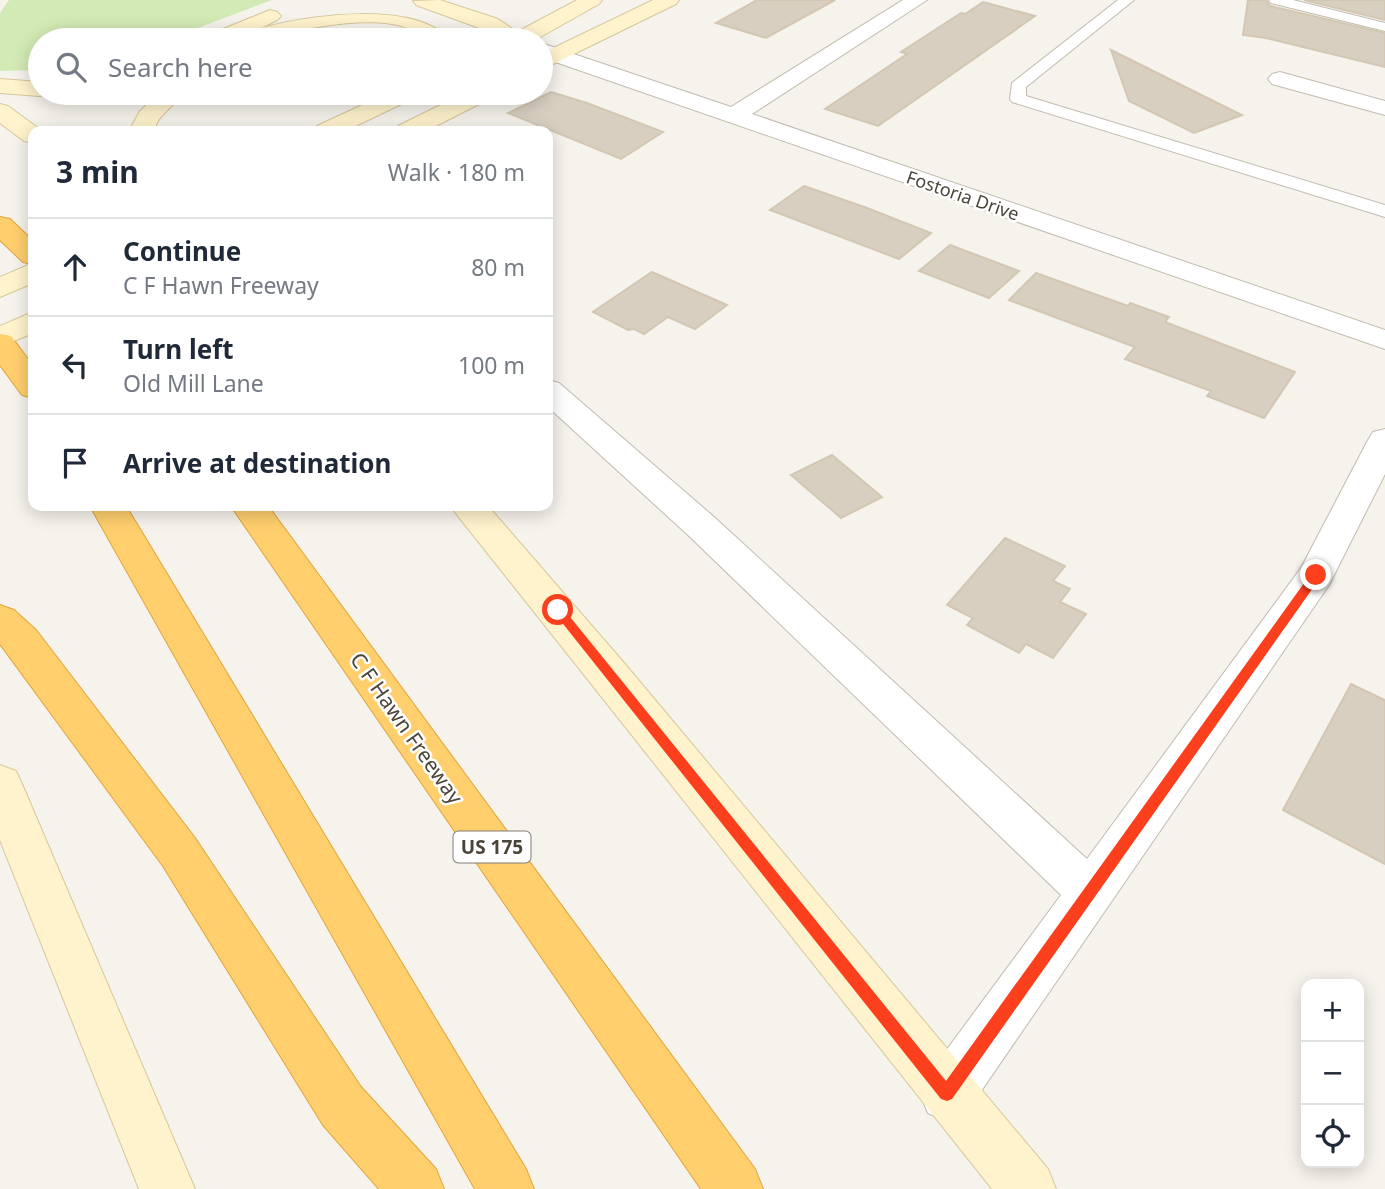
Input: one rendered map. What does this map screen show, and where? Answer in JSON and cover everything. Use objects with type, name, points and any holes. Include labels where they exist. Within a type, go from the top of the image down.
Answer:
[{"type":"highway","points":[[0,226],[28,251]]},
{"type":"highway","points":[[0,340],[28,381]]},
{"type":"highway","points":[[111,511],[506,1189]]},
{"type":"highway","name":"C F Hawn Freeway","points":[[253,511],[735,1189]]},
{"type":"highway","points":[[0,620],[22,641],[179,852],[342,1106],[416,1189]]},
{"type":"main road","points":[[244,28],[285,10],[348,0]]},
{"type":"main road","points":[[276,28],[316,15],[480,0]]},
{"type":"main road","points":[[540,28],[592,0]]},
{"type":"main road","points":[[553,53],[669,0]]},
{"type":"main road","points":[[416,6],[432,28]]},
{"type":"main road","points":[[416,6],[455,28]]},
{"type":"main road","points":[[416,6],[497,28]]},
{"type":"main road","points":[[0,86],[28,88]]},
{"type":"main road","points":[[144,126],[160,105]]},
{"type":"main road","points":[[337,126],[381,105]]},
{"type":"main road","points":[[417,126],[459,105]]},
{"type":"main road","points":[[0,111],[28,132]]},
{"type":"main road","points":[[0,288],[28,274]]},
{"type":"main road","points":[[0,340],[28,324]]},
{"type":"main road","points":[[472,511],[558,610],[947,1094],[1028,1189]]},
{"type":"main road","points":[[0,784],[167,1189]]},
{"type":"street","points":[[733,116],[917,0]]},
{"type":"street","name":"Fostoria Drive","points":[[553,58],[733,116],[1385,340]]},
{"type":"street","points":[[1280,79],[1385,108]]},
{"type":"street","points":[[553,394],[701,526],[1090,892]]},
{"type":"street","points":[[947,1094],[1316,575],[1385,440]]},
{"type":"lane","points":[[1127,0],[1018,86],[1018,99],[1385,211]]},
{"type":"lane","points":[[1276,0],[1385,27]]},
{"type":"green space","points":[[9,0],[272,0],[198,28],[28,28],[28,70],[0,71],[0,13]]},
{"type":"building","points":[[757,0],[835,0],[766,38],[716,23]]},
{"type":"building","points":[[1248,0],[1266,0],[1270,6],[1385,33],[1385,67],[1266,38],[1243,35]]},
{"type":"building","points":[[1304,0],[1385,0],[1385,20]]},
{"type":"building","points":[[983,2],[1035,16],[878,126],[825,109],[907,54],[901,52]]},
{"type":"building","points":[[1111,50],[1242,115],[1194,133],[1129,101]]},
{"type":"building","points":[[553,93],[663,132],[621,159],[553,131],[553,126],[540,126],[508,113],[524,105],[553,105]]},
{"type":"building","points":[[804,186],[931,233],[899,259],[770,210]]},
{"type":"building","points":[[950,245],[1019,271],[989,298],[919,271]]},
{"type":"building","points":[[652,272],[727,305],[695,329],[668,317],[644,334],[634,329],[628,330],[593,312]]},
{"type":"building","points":[[1036,273],[1128,306],[1130,303],[1169,317],[1165,322],[1295,372],[1264,418],[1207,396],[1211,391],[1125,359],[1135,347],[1009,300]]},
{"type":"building","points":[[832,455],[882,497],[841,518],[791,475]]},
{"type":"building","points":[[1005,538],[1065,566],[1053,581],[1070,589],[1060,602],[1086,614],[1053,658],[1026,644],[1019,653],[967,625],[973,618],[947,605]]},
{"type":"building","points":[[1351,684],[1385,700],[1385,864],[1283,810]]},
{"type":"route","points":[[558,610],[947,1094],[1316,575]]}]
